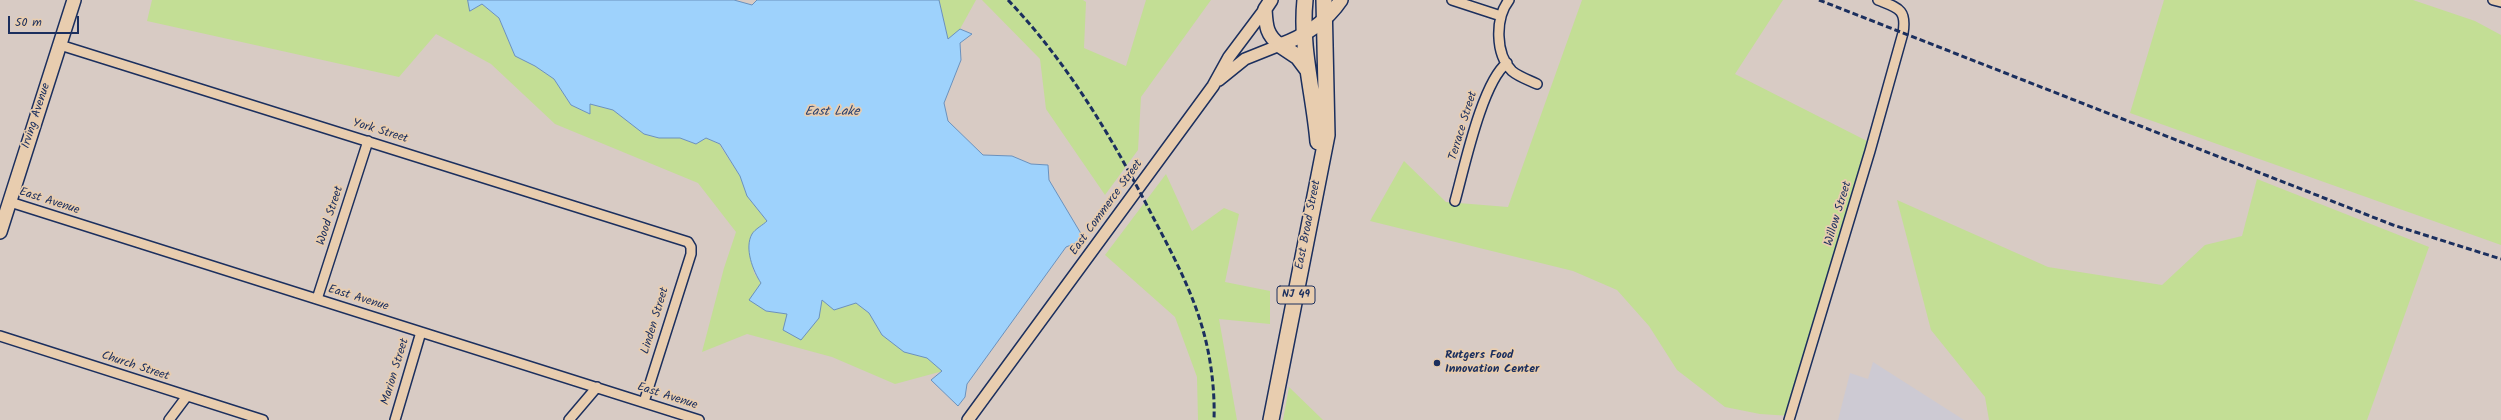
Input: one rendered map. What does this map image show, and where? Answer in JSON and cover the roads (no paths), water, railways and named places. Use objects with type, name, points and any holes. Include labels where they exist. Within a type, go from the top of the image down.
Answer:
[{"type":"highway","name":"East Broad Street","points":[[1271,420],[1327,135],[1304,36],[1305,0]]},
{"type":"highway","name":"East Broad Street","points":[[1315,79],[1323,20],[1336,2]]},
{"type":"highway","points":[[1280,45],[1298,57],[1315,79]]},
{"type":"main road","name":"Irving Avenue","points":[[0,232],[74,0]]},
{"type":"main road","points":[[1268,4],[1267,31],[1280,45],[1304,36],[1323,20]]},
{"type":"street","points":[[1452,0],[1501,16]]},
{"type":"street","points":[[1509,0],[1501,16],[1501,48],[1507,63],[1520,76],[1538,84]]},
{"type":"street","name":"Willow Street","points":[[1789,420],[1870,151],[1906,19],[1904,13],[1894,6],[1878,0]]},
{"type":"street","points":[[2493,0],[2501,2]]},
{"type":"street","name":"East Commerce Street","points":[[968,420],[1212,86],[1229,57],[1268,4]]},
{"type":"street","name":"York Street","points":[[60,45],[680,239],[688,242],[691,247]]},
{"type":"street","points":[[1212,86],[1245,59],[1280,45]]},
{"type":"street","name":"Terrace Street","points":[[1455,201],[1490,85],[1499,69],[1507,63]]},
{"type":"street","name":"Wood Street","points":[[318,299],[368,141]]},
{"type":"street","name":"East Avenue","points":[[10,202],[699,420]]},
{"type":"street","name":"Linden Street","points":[[644,402],[691,247]]},
{"type":"street","name":"Marion Street","points":[[394,420],[421,332]]},
{"type":"street","name":"Church Street","points":[[0,336],[263,420]]},
{"type":"street","points":[[569,420],[597,387]]},
{"type":"street","points":[[169,420],[187,396]]},
{"type":"water","name":"East Lake","points":[[468,0],[734,0],[752,5],[757,0],[939,0],[948,39],[960,29],[972,34],[960,43],[961,60],[944,103],[948,121],[983,155],[1012,156],[1031,164],[1048,165],[1049,180],[1083,237],[1081,241],[1066,247],[967,384],[965,397],[958,406],[931,380],[942,371],[927,358],[904,352],[882,335],[869,313],[856,303],[834,310],[822,300],[819,318],[801,340],[783,330],[787,314],[766,311],[749,300],[761,283],[750,259],[750,240],[753,232],[767,221],[747,196],[740,176],[720,144],[706,138],[696,144],[680,138],[659,138],[644,134],[613,110],[590,104],[590,114],[571,105],[554,79],[535,66],[515,56],[499,18],[482,4],[470,11]]},
{"type":"railway","points":[[1008,0],[1051,50],[1089,104],[1139,190],[1175,260],[1188,287],[1199,316],[1206,341],[1213,386],[1214,420]]},
{"type":"railway","points":[[1819,0],[2393,225],[2501,259]]},
{"type":"place","name":"Rutgers Food Innovation Center","points":[[1437,363]]}]
